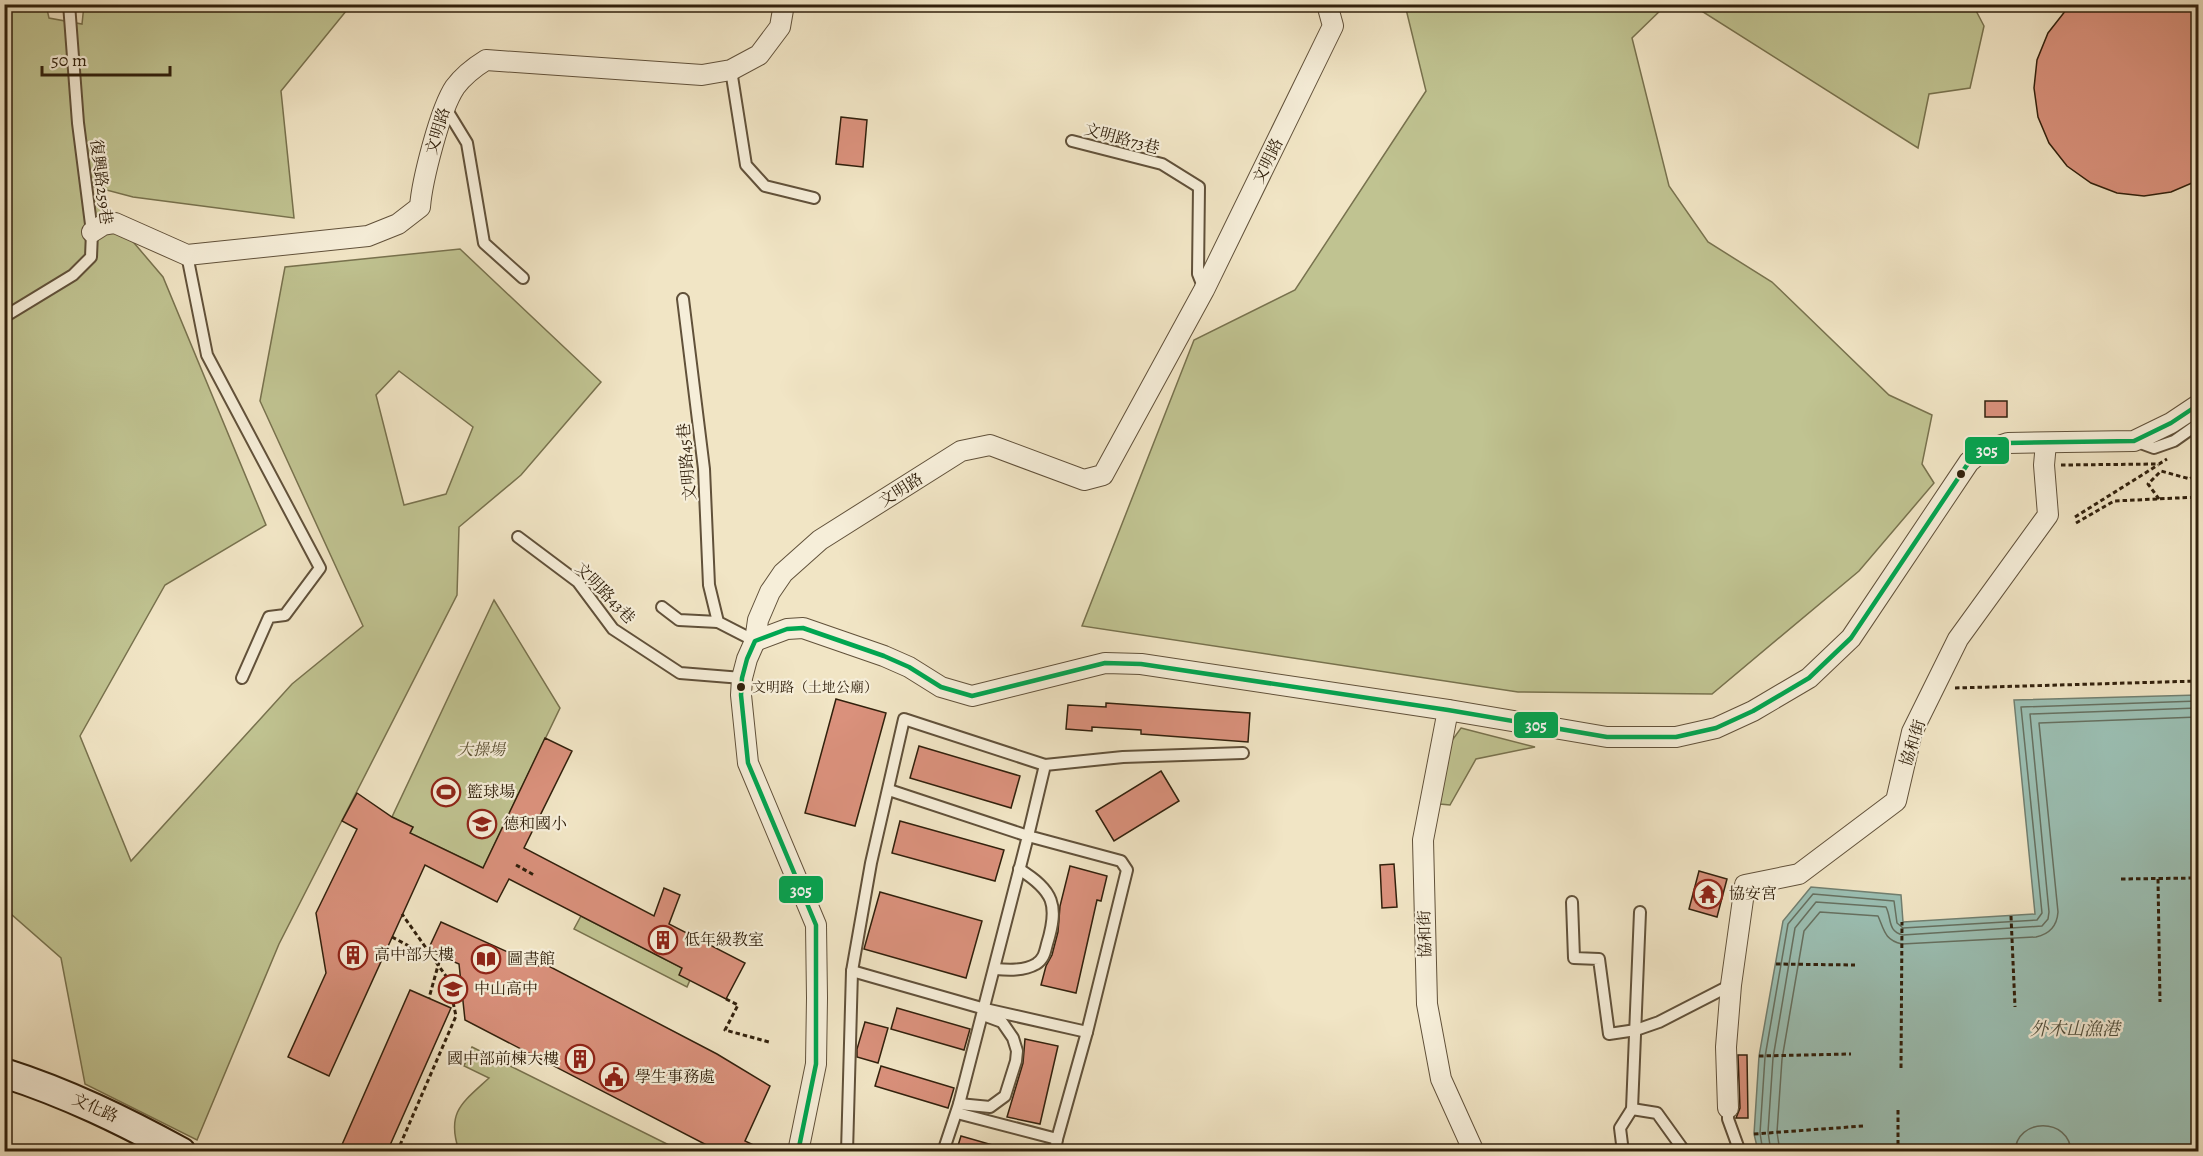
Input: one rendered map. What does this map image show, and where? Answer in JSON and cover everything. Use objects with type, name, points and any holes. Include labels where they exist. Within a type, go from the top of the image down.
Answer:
[{"type":"street","name":"文明路","points":[[92,232],[103,225],[116,224],[187,255],[368,236],[398,224],[420,207],[421,188],[445,106],[453,89],[469,70],[486,60],[702,75],[731,70],[759,55],[780,27],[784,4]]},
{"type":"street","name":"文明路","points":[[798,1152],[816,1064],[816,925],[747,763],[741,695],[742,678],[747,659],[755,641],[758,620],[770,592],[783,573],[800,555],[820,540],[961,451],[990,445],[1084,480],[1103,476],[1204,290],[1333,26],[1327,4]]},
{"type":"street","points":[[755,641],[787,629],[803,628],[884,656],[909,667],[942,687],[972,696],[1105,663],[1132,663],[1448,710],[1607,737],[1676,737],[1716,728],[1753,711],[1809,678],[1851,638],[1969,462],[1981,452],[2008,443],[2134,441],[2171,423],[2199,405]]},
{"type":"street","name":"協和街","points":[[1728,1108],[1726,1047],[1731,985],[1745,885],[1799,874],[1896,801],[1912,732],[1958,639],[2048,515],[2044,465],[2046,443]]},
{"type":"street","name":"協和街","points":[[1448,710],[1423,840],[1427,1004],[1441,1079],[1474,1152]]},
{"type":"street","name":"文化路","points":[[4,1073],[76,1098],[181,1152]]},
{"type":"lane","name":"復興路259巷","points":[[4,317],[73,275],[91,257],[92,232],[78,123],[69,4]]},
{"type":"lane","points":[[731,70],[746,165],[765,186],[814,198]]},
{"type":"lane","points":[[445,106],[467,143],[484,243],[523,278]]},
{"type":"lane","name":"文明路73巷","points":[[1072,141],[1162,164],[1199,187],[1198,274],[1204,290]]},
{"type":"lane","points":[[187,255],[207,355],[320,568],[285,615],[269,617],[242,678]]},
{"type":"lane","name":"文明路45巷","points":[[683,299],[704,469],[709,585],[718,622]]},
{"type":"lane","points":[[2134,441],[2154,448],[2174,441],[2199,424]]},
{"type":"lane","name":"文明路43巷","points":[[518,537],[578,582],[613,628],[680,673],[742,678]]},
{"type":"lane","points":[[662,607],[679,620],[718,622],[755,641]]},
{"type":"lane","points":[[849,1151],[852,971],[871,863],[904,719],[1045,765],[1123,757],[1243,753]]},
{"type":"lane","points":[[943,1152],[958,1109],[984,1012],[1045,765]]},
{"type":"lane","points":[[889,790],[1028,836],[1121,861],[1127,870],[1088,1032],[1055,1152]]},
{"type":"lane","points":[[995,969],[1016,970],[1034,966],[1042,960],[1050,935],[1054,912],[1051,895],[1037,880],[1020,869]]},
{"type":"lane","points":[[1572,902],[1574,958],[1599,959],[1609,1034],[1636,1030],[1659,1022],[1731,985]]},
{"type":"lane","points":[[1623,1152],[1620,1128],[1632,1109],[1640,912]]},
{"type":"lane","points":[[852,971],[984,1012],[1088,1032]]},
{"type":"lane","points":[[958,1109],[990,1107],[1005,1096],[1016,1061],[1017,1051],[1013,1038],[1002,1022],[984,1012]]},
{"type":"lane","points":[[1728,1108],[1728,1119],[1740,1152]]},
{"type":"lane","points":[[958,1109],[1057,1139]]},
{"type":"lane","points":[[1632,1109],[1658,1113],[1685,1152]]},
{"type":"path","points":[[2075,517],[2159,464]]},
{"type":"path","points":[[2159,499],[2148,484],[2162,471],[2190,479],[2199,473]]},
{"type":"path","points":[[2076,523],[2114,501],[2199,497]]},
{"type":"path","points":[[1947,688],[2199,681]]},
{"type":"path","points":[[516,865],[534,875]]},
{"type":"path","points":[[2121,879],[2199,878]]},
{"type":"path","points":[[2158,879],[2160,1002]]},
{"type":"path","points":[[397,1152],[456,1016],[448,979],[402,914]]},
{"type":"path","points":[[2011,916],[2014,1007]]},
{"type":"path","points":[[1901,1068],[1902,922]]},
{"type":"path","points":[[392,937],[439,962]]},
{"type":"path","points":[[429,998],[442,956]]},
{"type":"path","points":[[1776,964],[1855,965]]},
{"type":"path","points":[[726,999],[738,1005],[725,1030],[769,1042]]},
{"type":"path","points":[[1759,1056],[1851,1054]]},
{"type":"path","points":[[1898,1109],[1898,1152]]},
{"type":"path","points":[[1754,1134],[1863,1126]]},
{"type":"green space","points":[[5,5],[46,5],[49,18],[82,24],[84,5],[351,5],[281,91],[294,218],[133,197],[84,184],[163,277],[266,525],[165,585],[80,736],[131,861],[292,684],[363,626],[260,401],[285,267],[460,249],[601,382],[521,475],[459,527],[457,595],[279,944],[197,1140],[85,1084],[61,958],[12,915],[5,913]],"holes":[[[399,371],[473,427],[446,494],[404,505],[376,395]]]},
{"type":"green space","points":[[1405,5],[1666,5],[1632,38],[1669,186],[1708,242],[1772,282],[1889,395],[1932,415],[1922,464],[1934,483],[1859,571],[1712,694],[1518,692],[1082,626],[1194,340],[1295,290],[1426,91]]},
{"type":"green space","points":[[1692,5],[1973,5],[1984,26],[1970,88],[1929,94],[1918,148]]},
{"type":"green space","name":"大操場","points":[[494,600],[560,708],[483,868],[410,833],[413,827],[392,817]]},
{"type":"green space","points":[[1461,728],[1535,747],[1476,759],[1450,805],[1440,804],[1448,746]]},
{"type":"green space","points":[[581,916],[682,968],[690,980],[687,987],[574,929]]},
{"type":"green space","points":[[472,1047],[681,1151],[459,1151],[454,1127],[459,1109],[471,1094],[489,1078],[464,1066]]},
{"type":"water","name":"外木山漁港","points":[[2198,695],[2198,1151],[2053,1152],[2047,1148],[1955,1152],[1758,1151],[1754,1134],[1759,1056],[1783,921],[1811,887],[1901,895],[1903,922],[2035,914],[2014,700]]},
{"type":"building","points":[[2074,4],[2199,4],[2199,180],[2171,192],[2144,196],[2117,193],[2091,183],[2067,166],[2049,143],[2038,117],[2034,88],[2037,60],[2048,33],[2066,10]]},
{"type":"building","points":[[841,117],[867,120],[863,167],[836,164]]},
{"type":"building","points":[[1985,401],[2007,401],[2007,417],[1985,417]]},
{"type":"building","points":[[836,699],[886,713],[855,826],[805,813]]},
{"type":"building","points":[[1106,703],[1250,713],[1248,742],[1141,734],[1141,730],[1092,727],[1092,731],[1066,729],[1068,705],[1106,707]]},
{"type":"building","points":[[545,738],[572,751],[524,848],[654,916],[664,888],[680,895],[669,924],[745,963],[726,999],[679,975],[682,968],[509,879],[497,902],[425,865],[329,1076],[288,1057],[326,973],[316,913],[357,829],[342,821],[357,793],[392,817],[413,827],[410,833],[483,868]]},
{"type":"building","points":[[919,746],[1020,776],[1011,808],[910,778]]},
{"type":"building","points":[[1161,771],[1179,801],[1114,841],[1096,811]]},
{"type":"building","points":[[900,821],[1004,850],[995,881],[892,853]]},
{"type":"building","points":[[1394,864],[1397,907],[1382,908],[1380,865]]},
{"type":"building","points":[[1070,866],[1107,876],[1101,901],[1097,900],[1076,993],[1041,985],[1058,932],[1060,906]]},
{"type":"building","name":"協安宮","points":[[1699,871],[1727,879],[1717,917],[1689,909]]},
{"type":"building","points":[[880,892],[982,921],[966,978],[864,949]]},
{"type":"building","points":[[441,922],[539,966],[541,962],[717,1054],[770,1086],[745,1141],[768,1152],[720,1152],[465,1020],[459,964],[428,950]]},
{"type":"building","points":[[410,990],[451,1008],[387,1152],[350,1152],[341,1147]]},
{"type":"building","points":[[897,1008],[970,1029],[964,1050],[891,1029]]},
{"type":"building","points":[[865,1022],[888,1028],[878,1063],[857,1057]]},
{"type":"building","points":[[1025,1039],[1058,1046],[1040,1124],[1007,1117],[1023,1063]]},
{"type":"building","points":[[1738,1055],[1747,1055],[1748,1118],[1736,1118],[1740,1108]]},
{"type":"building","points":[[881,1066],[954,1088],[948,1108],[875,1086]]},
{"type":"building","points":[[961,1136],[1003,1148],[1002,1152],[956,1152]]},
{"type":"transit line","name":"305","points":[[798,1152],[816,1064],[816,925],[748,763],[741,695],[742,678],[755,641],[787,629],[803,628],[884,656],[909,667],[941,687],[972,696],[1105,663],[1141,664],[1448,710],[1607,737],[1676,737],[1716,728],[1753,711],[1809,678],[1851,638],[1969,462],[1981,452],[2008,443],[2134,441],[2171,423],[2198,405]]},
{"type":"place","name":"文明路（土地公廟）","points":[[741,687]]},
{"type":"place","name":"籃球場","points":[[446,792]]},
{"type":"place","name":"德和國小","points":[[482,824]]},
{"type":"place","name":"協安宮","points":[[1708,894]]},
{"type":"place","name":"低年級教室","points":[[663,940]]},
{"type":"place","name":"高中部大樓","points":[[353,955]]},
{"type":"place","name":"圖書館","points":[[486,959]]},
{"type":"place","name":"中山高中","points":[[453,989]]},
{"type":"place","name":"國中部前棟大樓","points":[[580,1059]]},
{"type":"place","name":"學生事務處","points":[[614,1077]]}]
